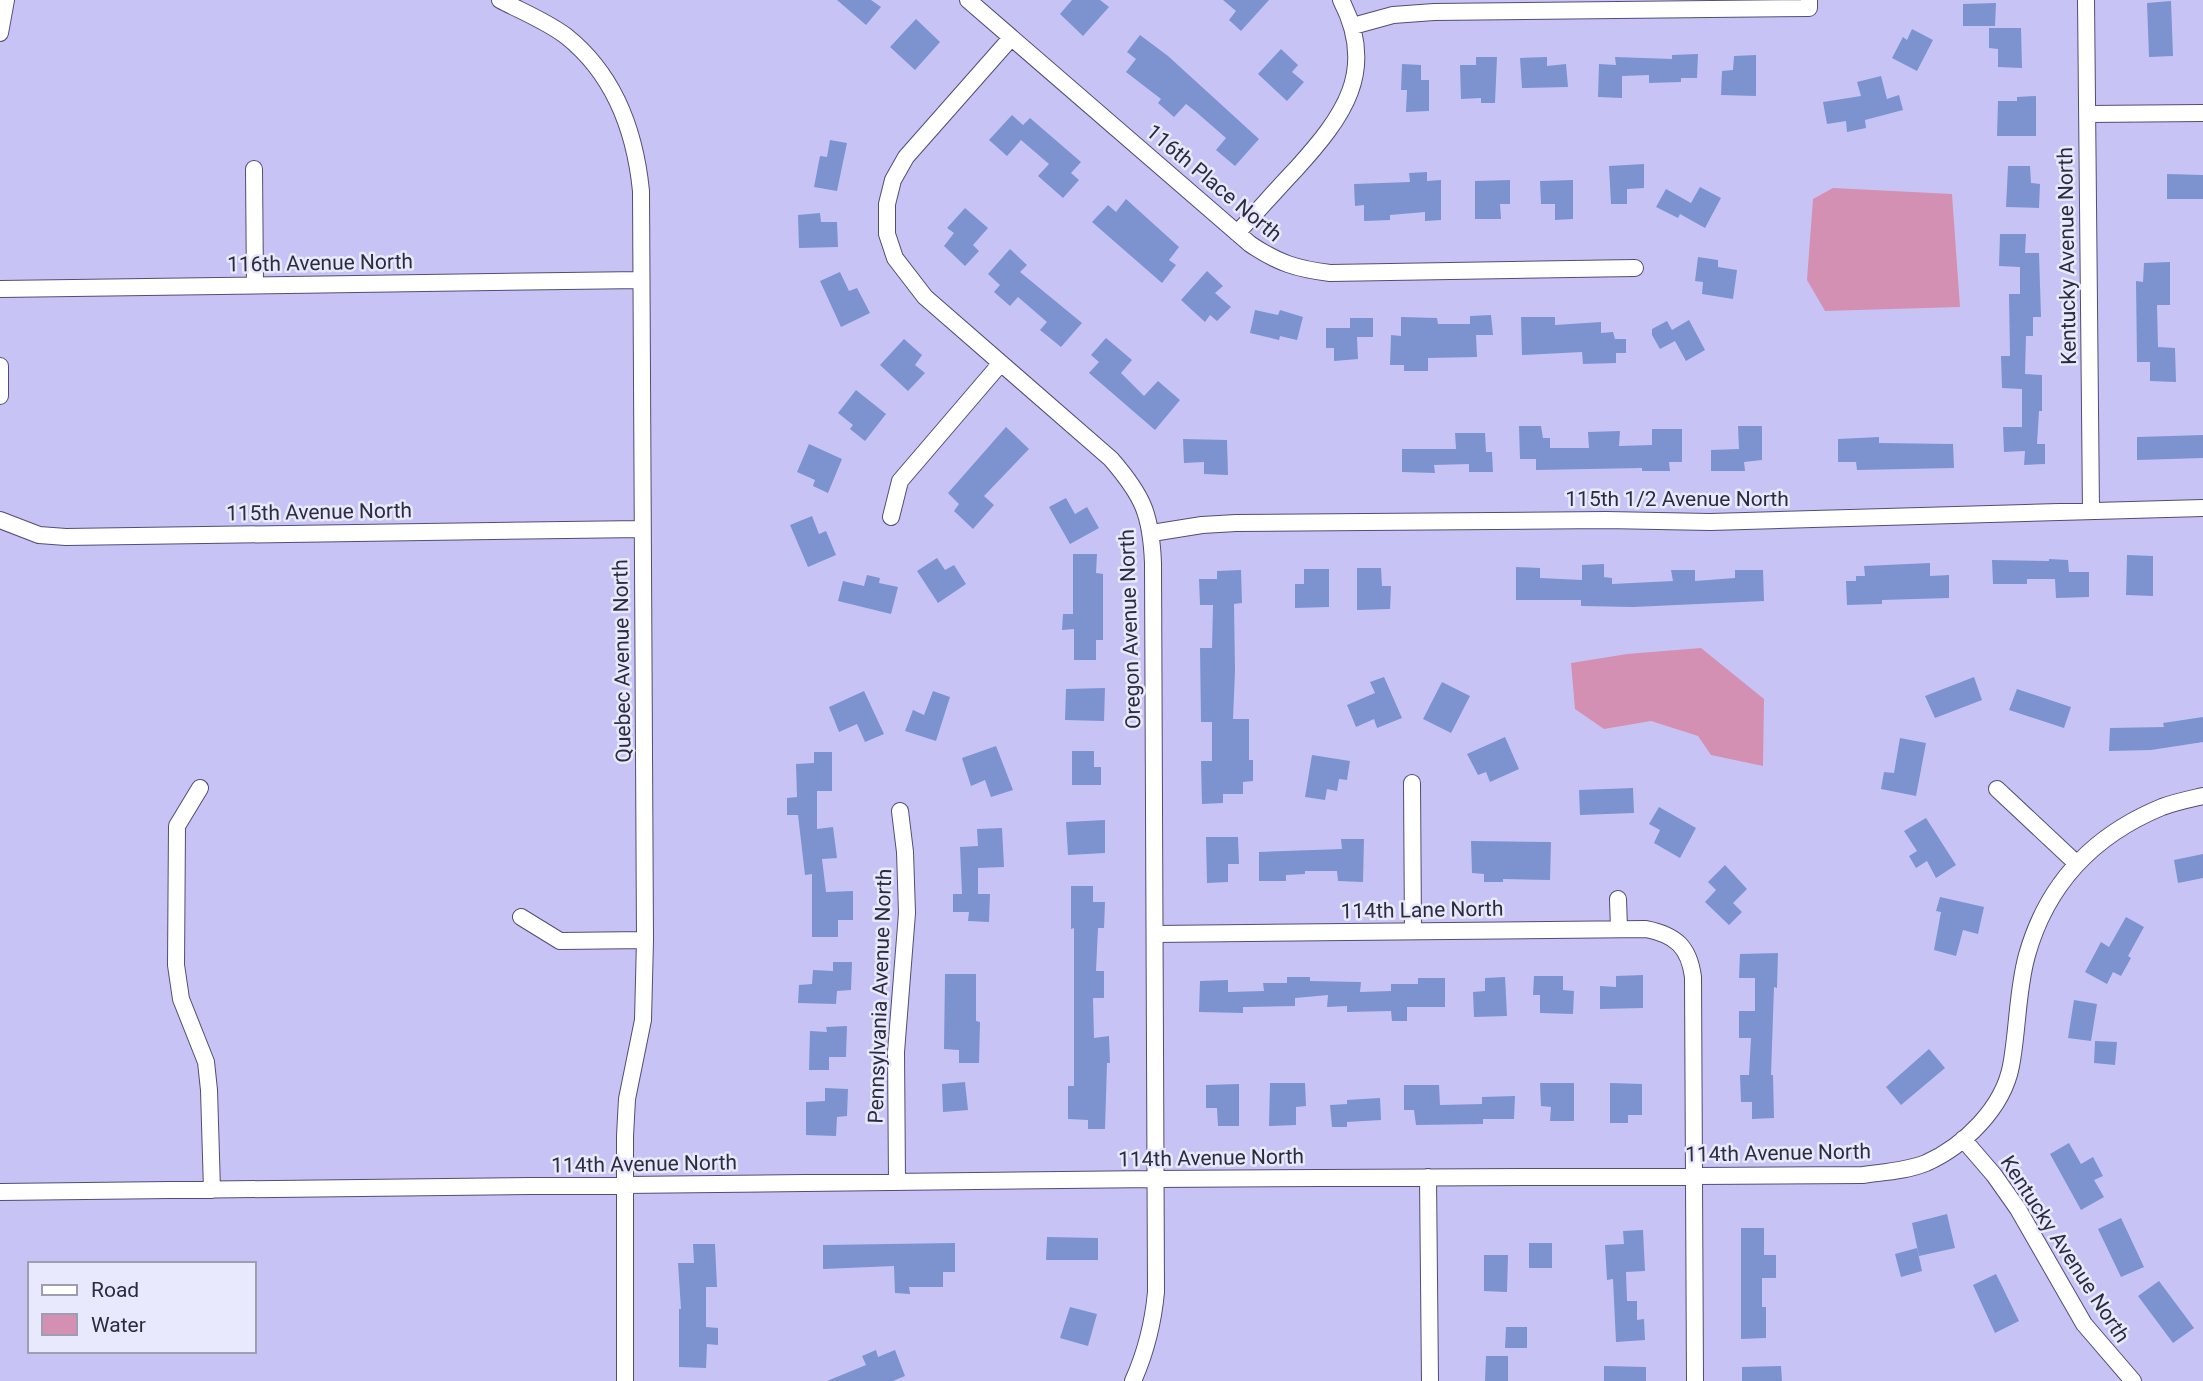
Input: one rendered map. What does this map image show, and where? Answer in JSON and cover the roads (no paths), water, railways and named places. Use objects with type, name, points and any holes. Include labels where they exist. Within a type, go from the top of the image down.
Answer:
[{"type":"street","points":[[0,33],[6,0]]},
{"type":"street","name":"Quebec Avenue North","points":[[500,0],[565,36],[591,62],[612,90],[638,155],[641,191],[645,940],[643,1020],[627,1099],[625,1381]]},
{"type":"street","points":[[968,0],[1011,37]]},
{"type":"street","points":[[1237,233],[1340,117],[1355,70],[1353,26],[1341,0]]},
{"type":"street","name":"Kentucky Avenue North","points":[[2086,0],[2091,511]]},
{"type":"street","points":[[1353,26],[1414,13],[1547,5],[1809,4]]},
{"type":"street","name":"116th Place North","points":[[1011,37],[1237,233],[1272,259],[1301,270],[1330,273],[1635,268]]},
{"type":"street","name":"Oregon Avenue North","points":[[1011,37],[906,157],[893,180],[887,204],[887,234],[895,258],[925,297],[1111,459],[1130,482],[1147,515],[1152,533],[1155,1303],[1143,1358],[1132,1381]]},
{"type":"street","points":[[2087,114],[2203,113]]},
{"type":"street","points":[[254,169],[255,285]]},
{"type":"street","name":"116th Avenue North","points":[[0,289],[641,280]]},
{"type":"street","points":[[891,517],[900,481],[1001,363]]},
{"type":"street","points":[[0,366],[0,396]]},
{"type":"street","name":"115th 1/2 Avenue North","points":[[1152,533],[1236,523],[1592,520],[1699,522],[2203,509]]},
{"type":"street","name":"115th Avenue North","points":[[0,520],[39,535],[66,537],[641,529]]},
{"type":"street","points":[[1412,783],[1413,931]]},
{"type":"street","points":[[200,788],[177,826],[176,965],[181,999],[206,1062],[212,1190]]},
{"type":"street","points":[[1997,789],[2076,863]]},
{"type":"street","name":"114th Avenue North","points":[[0,1192],[1863,1175],[1896,1171],[1924,1163],[1963,1139],[1983,1119],[1999,1095],[2011,1068],[2027,955],[2042,915],[2076,863],[2097,844],[2125,825],[2163,806],[2203,796]]},
{"type":"street","name":"Pennsylvania Avenue North","points":[[897,1182],[896,1052],[907,913],[905,852],[900,811]]},
{"type":"street","points":[[1618,899],[1619,929]]},
{"type":"street","points":[[521,917],[560,941],[645,940]]},
{"type":"street","name":"114th Lane North","points":[[1155,934],[1646,929],[1672,937],[1684,948],[1691,962],[1693,977],[1693,1176]]},
{"type":"street","name":"Kentucky Avenue North","points":[[1963,1139],[1994,1175],[2018,1209],[2084,1324],[2133,1381]]},
{"type":"street","points":[[1693,1176],[1695,1381]]},
{"type":"street","points":[[1428,1177],[1430,1381]]},
{"type":"water","points":[[1833,188],[1952,194],[1960,307],[1825,311],[1807,280],[1813,199]]},
{"type":"water","points":[[1701,648],[1764,699],[1763,766],[1711,755],[1698,736],[1651,721],[1604,729],[1575,709],[1571,663],[1627,654]]}]
